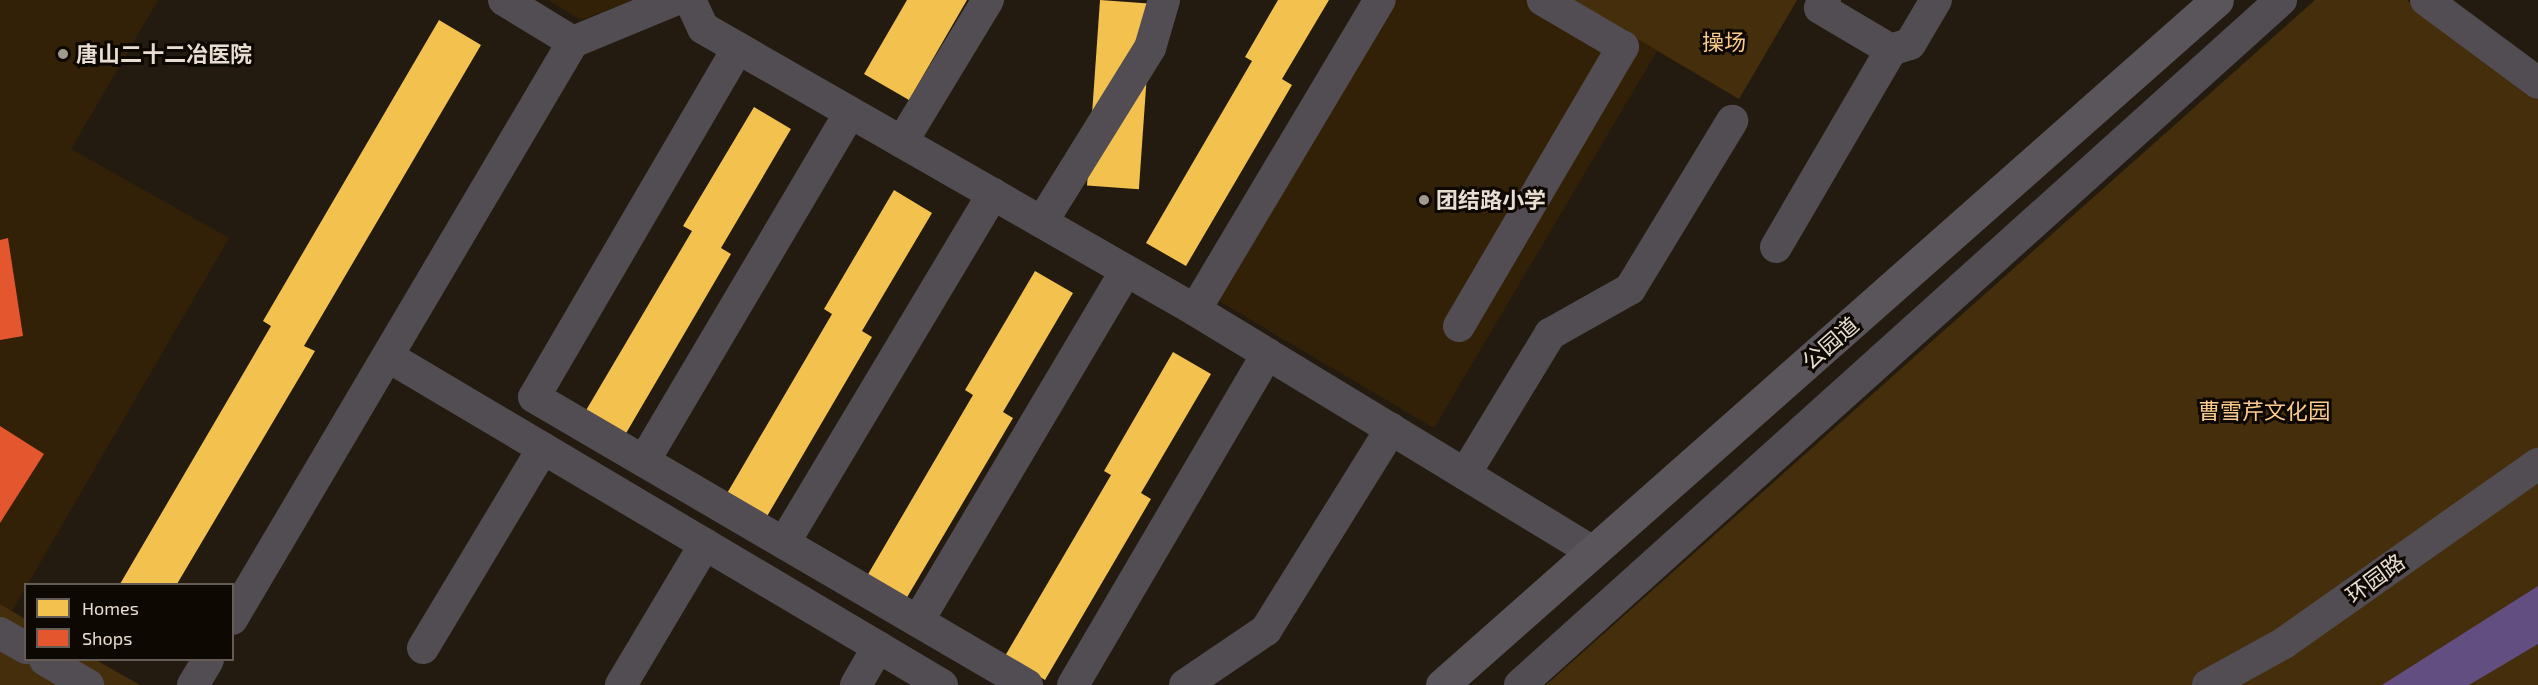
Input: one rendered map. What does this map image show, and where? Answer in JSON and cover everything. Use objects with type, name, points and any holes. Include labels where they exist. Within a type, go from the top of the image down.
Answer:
[{"type":"main road","name":"公园道","points":[[1442,685],[2217,0]]},
{"type":"street","points":[[504,0],[573,42]]},
{"type":"street","points":[[234,616],[389,357],[573,42],[675,0]]},
{"type":"street","points":[[690,0],[703,28],[1196,310],[1593,552]]},
{"type":"street","points":[[902,142],[988,0]]},
{"type":"street","points":[[1042,222],[1150,48],[1164,0]]},
{"type":"street","points":[[1196,310],[1380,0]]},
{"type":"street","points":[[1459,326],[1623,47],[1543,0]]},
{"type":"street","points":[[1825,0],[1820,8],[1891,50]]},
{"type":"street","points":[[1776,247],[1891,50],[1910,44],[1936,0]]},
{"type":"street","points":[[1520,685],[2281,0]]},
{"type":"street","points":[[2426,0],[2538,82]]},
{"type":"street","points":[[738,48],[534,397],[1027,685]]},
{"type":"street","points":[[644,461],[850,112]]},
{"type":"street","points":[[1465,474],[1550,334],[1630,289],[1732,121]]},
{"type":"street","points":[[784,543],[993,194]]},
{"type":"street","points":[[918,621],[1126,271]]},
{"type":"street","points":[[1073,685],[1267,354]]},
{"type":"street","points":[[389,357],[942,685]]},
{"type":"street","points":[[1185,685],[1266,630],[1390,429]]},
{"type":"street","points":[[423,648],[543,448]]},
{"type":"street","name":"环园路","points":[[2208,685],[2284,643],[2538,464]]},
{"type":"street","points":[[621,685],[705,544]]},
{"type":"street","points":[[0,633],[24,647]]},
{"type":"street","points":[[856,685],[878,647]]},
{"type":"street","points":[[47,661],[88,685]]},
{"type":"street","points":[[193,685],[207,661]]},
{"type":"shaded area","points":[[0,0],[158,0],[71,149],[229,238],[28,583],[24,583],[24,590],[12,611],[0,604]]},
{"type":"shaded area","points":[[548,0],[634,0],[581,20]]},
{"type":"shaded area","name":"团结路小学","points":[[1397,0],[1797,0],[1739,99],[1657,51],[1434,428],[1219,301]]},
{"type":"shaded area","points":[[2538,586],[2538,644],[2469,685],[2382,685]]},
{"type":"green space","name":"操场","points":[[1572,0],[1797,0],[1739,99]]},
{"type":"green space","name":"曹雪芹文化园","points":[[2315,0],[2407,0],[2538,99],[2538,685],[1546,685]]},
{"type":"green space","points":[[0,604],[24,618],[24,661],[98,661],[140,685],[0,685]]},
{"type":"building: Homes","points":[[907,0],[967,0],[909,100],[864,74]]},
{"type":"building: Homes","points":[[1100,0],[1152,4],[1139,189],[1087,186]]},
{"type":"building: Homes","points":[[1278,0],[1329,0],[1282,79],[1292,85],[1186,266],[1146,243],[1252,61],[1245,57]]},
{"type":"building: Homes","points":[[439,20],[481,45],[304,346],[315,351],[178,583],[121,583],[271,326],[263,321]]},
{"type":"building: Homes","points":[[754,107],[791,129],[721,248],[731,254],[625,435],[585,412],[692,231],[683,226]]},
{"type":"building: Homes","points":[[894,190],[932,213],[862,331],[872,337],[766,518],[726,495],[832,314],[824,309]]},
{"type":"building: Homes","points":[[1035,271],[1073,293],[1003,412],[1013,418],[906,599],[867,576],[973,395],[965,390]]},
{"type":"building: Homes","points":[[1173,352],[1211,374],[1141,493],[1151,499],[1045,680],[1005,656],[1111,475],[1104,471]]},
{"type":"building: Shops","points":[[8,238],[23,336],[0,340],[0,240]]},
{"type":"building: Shops","points":[[0,426],[44,454],[0,523]]},
{"type":"place","name":"唐山二十二冶医院","points":[[63,54]]},
{"type":"place","name":"团结路小学","points":[[1424,200]]}]
